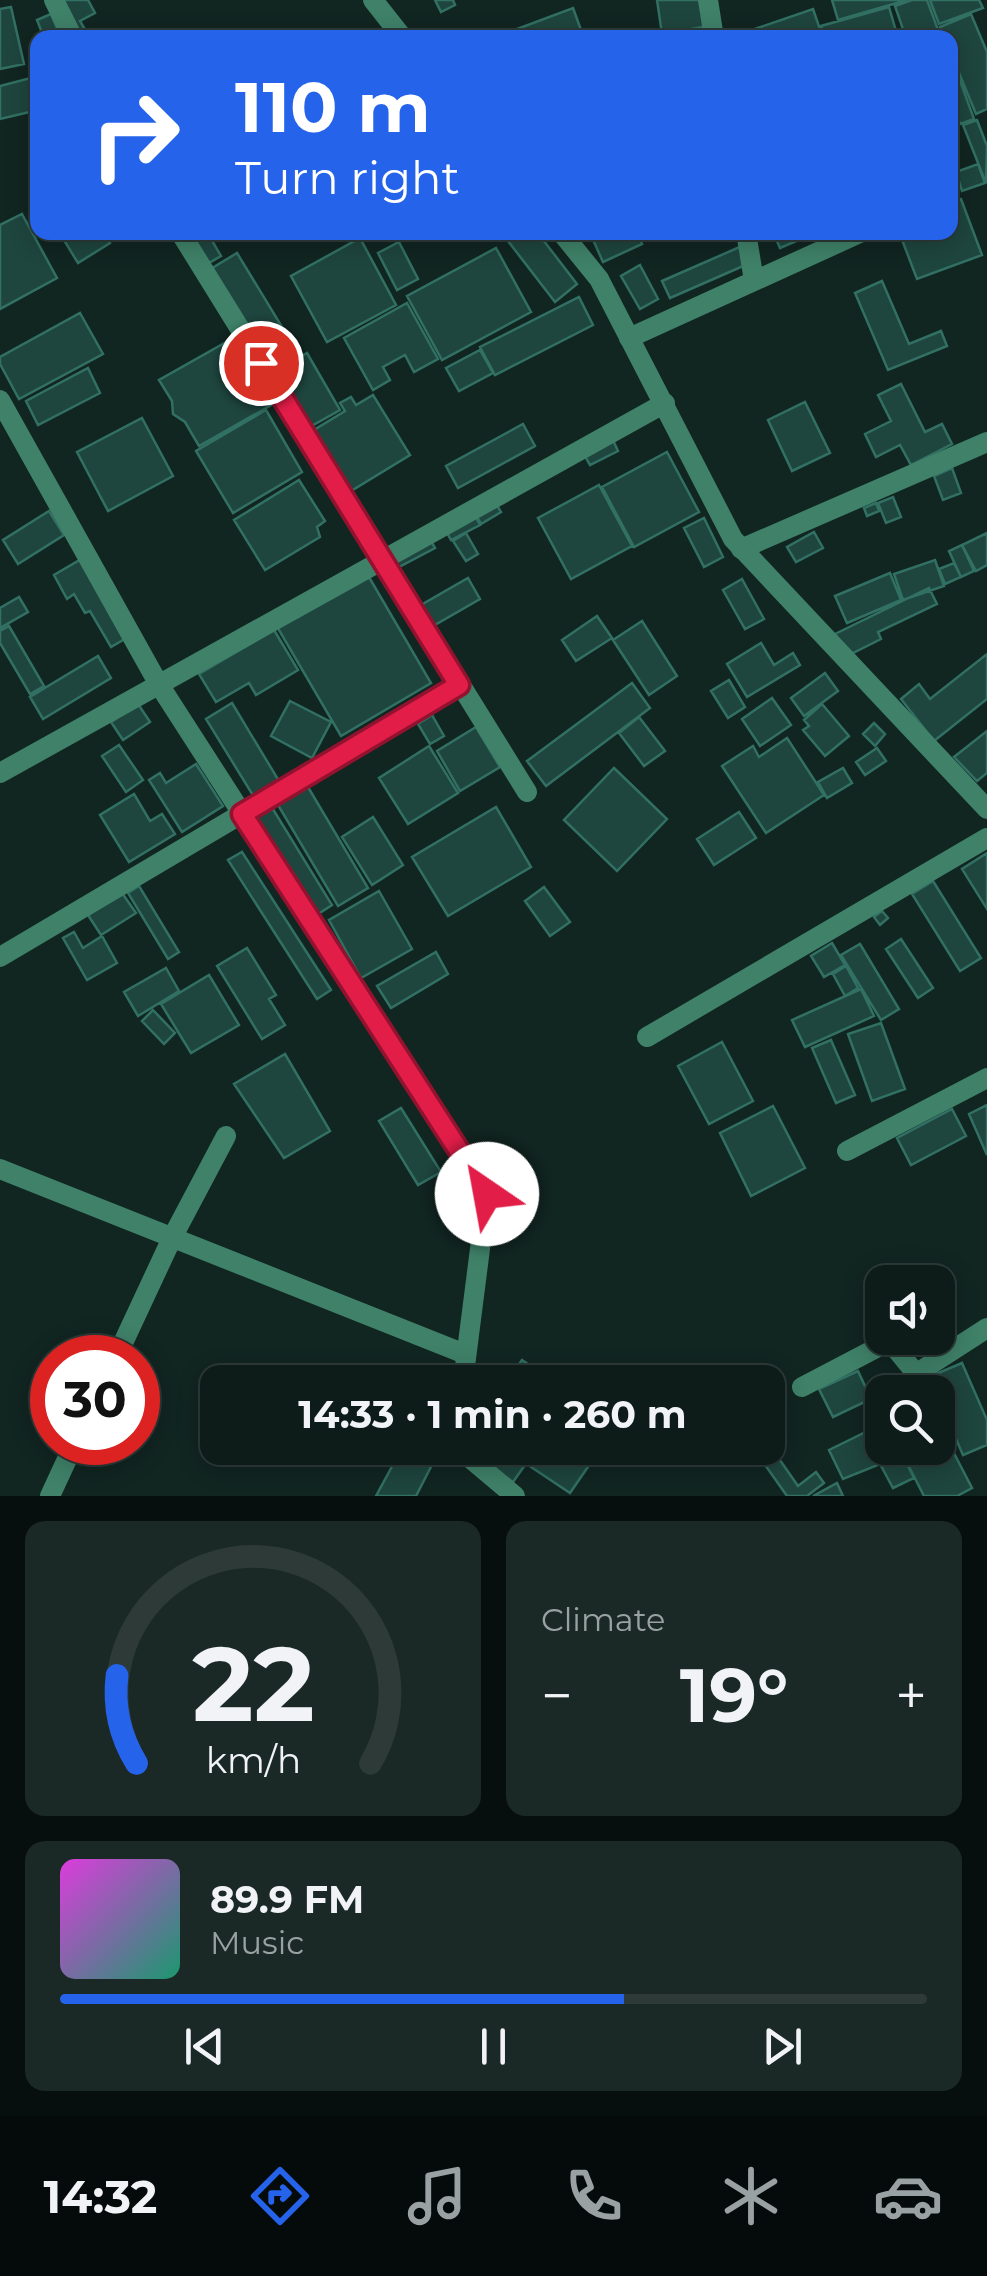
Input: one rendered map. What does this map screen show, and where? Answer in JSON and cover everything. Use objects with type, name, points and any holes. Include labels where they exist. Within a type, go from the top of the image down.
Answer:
[{"type":"street","points":[[54,0],[69,30]]},
{"type":"street","points":[[373,0],[397,30]]},
{"type":"street","points":[[708,0],[713,30]]},
{"type":"street","points":[[185,240],[528,792]]},
{"type":"street","points":[[567,240],[599,279],[733,540],[983,797]]},
{"type":"street","points":[[747,240],[754,282]]},
{"type":"street","points":[[629,338],[845,240]]},
{"type":"street","points":[[0,400],[158,683],[487,1194],[464,1365]]},
{"type":"street","points":[[0,773],[665,403]]},
{"type":"street","points":[[741,550],[987,442]]},
{"type":"street","points":[[0,956],[459,685]]},
{"type":"street","points":[[647,1036],[987,838]]},
{"type":"street","points":[[847,1151],[987,1078]]},
{"type":"street","points":[[127,1335],[226,1136]]},
{"type":"street","points":[[0,1169],[465,1354]]},
{"type":"street","points":[[802,1388],[886,1343],[891,1343],[907,1366],[914,1371],[922,1370],[987,1328]]},
{"type":"street","points":[[50,1496],[64,1465]]},
{"type":"street","points":[[478,1465],[515,1496]]},
{"type":"building","points":[[58,0],[88,0],[95,13],[80,21],[85,30],[75,30]]},
{"type":"building","points":[[435,0],[453,0],[455,5],[441,12]]},
{"type":"building","points":[[657,0],[704,0],[709,26],[661,30]]},
{"type":"building","points":[[832,0],[907,0],[838,20]]},
{"type":"building","points":[[927,0],[938,30],[903,30],[895,6]]},
{"type":"building","points":[[930,0],[979,0],[983,8],[939,24]]},
{"type":"building","points":[[11,7],[24,64],[0,69],[0,9]]},
{"type":"building","points":[[889,7],[896,30],[822,30],[821,26]]},
{"type":"building","points":[[573,8],[581,30],[517,30]]},
{"type":"building","points":[[813,9],[820,30],[752,30]]},
{"type":"building","points":[[51,14],[58,30],[41,30],[37,20]]},
{"type":"building","points":[[971,14],[987,52],[987,109],[976,114],[958,70],[958,30],[940,27]]},
{"type":"building","points":[[958,75],[974,119],[960,124],[958,119]]},
{"type":"building","points":[[30,78],[30,112],[0,119],[0,86]]},
{"type":"building","points":[[977,120],[987,146],[986,183],[963,125]]},
{"type":"building","points":[[978,164],[985,183],[962,191],[958,171]]},
{"type":"building","points":[[961,199],[982,255],[917,279],[902,240],[958,240]]},
{"type":"building","points":[[22,214],[30,229],[30,240],[36,240],[57,278],[0,309],[0,225]]},
{"type":"building","points":[[64,240],[108,240],[110,243],[78,263]]},
{"type":"building","points":[[193,240],[212,240],[221,256],[207,264]]},
{"type":"building","points":[[361,240],[396,305],[327,342],[291,276]]},
{"type":"building","points":[[507,240],[543,240],[577,284],[555,302]]},
{"type":"building","points":[[593,240],[640,240],[642,244],[603,262]]},
{"type":"building","points":[[776,240],[798,240],[780,248]]},
{"type":"building","points":[[399,242],[418,279],[397,290],[378,253]]},
{"type":"building","points":[[742,246],[750,263],[670,298],[662,281]]},
{"type":"building","points":[[496,248],[531,312],[442,360],[407,296]]},
{"type":"building","points":[[237,253],[296,350],[268,367],[209,270]]},
{"type":"building","points":[[640,265],[658,299],[640,309],[621,276]]},
{"type":"building","points":[[882,281],[909,344],[941,331],[947,346],[888,370],[855,293]]},
{"type":"building","points":[[579,297],[593,325],[495,375],[480,347]]},
{"type":"building","points":[[407,303],[438,359],[414,372],[405,355],[383,367],[390,380],[373,390],[344,338]]},
{"type":"building","points":[[80,313],[103,354],[19,399],[0,357]]},
{"type":"building","points":[[237,336],[275,403],[199,446],[185,422],[173,414],[172,401],[159,380]]},
{"type":"building","points":[[480,350],[493,373],[459,391],[446,368]]},
{"type":"building","points":[[307,353],[340,410],[306,429],[274,372]]},
{"type":"building","points":[[88,368],[100,393],[38,425],[26,401]]},
{"type":"building","points":[[901,384],[925,432],[942,424],[952,444],[911,465],[900,445],[876,457],[865,434],[891,421],[878,395]]},
{"type":"building","points":[[373,395],[410,455],[351,491],[314,430],[345,411],[340,403],[351,397],[356,405]]},
{"type":"building","points":[[805,402],[830,453],[792,471],[768,420]]},
{"type":"building","points":[[266,410],[302,472],[233,513],[196,451]]},
{"type":"building","points":[[142,418],[173,476],[108,511],[77,452]]},
{"type":"building","points":[[523,424],[535,446],[458,488],[446,466]]},
{"type":"building","points":[[611,436],[618,451],[590,465],[582,451]]},
{"type":"building","points":[[667,452],[699,512],[634,547],[602,487]]},
{"type":"building","points":[[952,468],[961,493],[943,500],[934,476]]},
{"type":"building","points":[[299,480],[325,521],[317,527],[320,537],[265,570],[234,520]]},
{"type":"building","points":[[599,485],[632,546],[571,579],[538,518]]},
{"type":"building","points":[[893,497],[901,517],[886,523],[878,503]]},
{"type":"building","points":[[493,499],[501,512],[481,524],[474,511]]},
{"type":"building","points":[[876,503],[879,511],[867,516],[864,508]]},
{"type":"building","points":[[49,511],[64,535],[18,564],[3,540]]},
{"type":"building","points":[[473,512],[480,525],[451,540],[444,527]]},
{"type":"building","points":[[704,518],[723,557],[704,567],[684,528]]},
{"type":"building","points":[[814,532],[823,548],[796,562],[787,547]]},
{"type":"building","points":[[466,533],[478,554],[466,561],[453,541]]},
{"type":"building","points":[[987,533],[987,565],[976,571],[962,545]]},
{"type":"building","points":[[428,536],[435,548],[397,568],[390,556]]},
{"type":"building","points":[[962,545],[974,571],[961,577],[949,551]]},
{"type":"building","points":[[83,558],[128,637],[111,647],[90,611],[85,613],[74,594],[67,599],[54,575]]},
{"type":"building","points":[[935,560],[944,586],[903,600],[894,574]]},
{"type":"building","points":[[954,563],[961,577],[945,584],[939,569]]},
{"type":"building","points":[[366,572],[431,683],[341,736],[276,625]]},
{"type":"building","points":[[890,573],[901,600],[847,623],[835,596]]},
{"type":"building","points":[[468,578],[480,599],[433,626],[421,605]]},
{"type":"building","points":[[742,579],[764,619],[745,629],[723,590]]},
{"type":"building","points":[[929,588],[937,604],[878,632],[881,639],[845,657],[835,634]]},
{"type":"building","points":[[19,597],[28,612],[0,628],[0,608]]},
{"type":"building","points":[[597,616],[612,638],[576,661],[562,640]]},
{"type":"building","points":[[642,621],[677,676],[649,695],[613,640]]},
{"type":"building","points":[[9,626],[44,686],[30,694],[0,643],[0,631]]},
{"type":"building","points":[[274,630],[298,670],[256,695],[249,683],[216,702],[199,674]]},
{"type":"building","points":[[761,643],[774,665],[793,653],[800,665],[747,697],[727,664]]},
{"type":"building","points":[[987,654],[987,699],[934,741],[901,699],[919,684],[930,699]]},
{"type":"building","points":[[98,656],[111,678],[43,719],[30,697]]},
{"type":"building","points":[[825,673],[838,691],[804,716],[791,698]]},
{"type":"building","points":[[729,680],[745,707],[728,718],[711,691]]},
{"type":"building","points":[[632,683],[650,708],[546,786],[527,761]]},
{"type":"building","points":[[772,698],[791,725],[760,746],[742,719]]},
{"type":"building","points":[[290,701],[331,722],[312,758],[271,736]]},
{"type":"building","points":[[232,703],[279,781],[254,797],[206,719]]},
{"type":"building","points":[[138,704],[150,722],[123,740],[111,722]]},
{"type":"building","points":[[822,704],[849,736],[825,756],[803,730],[809,726],[804,720]]},
{"type":"building","points":[[432,715],[444,736],[430,744],[418,724]]},
{"type":"building","points":[[639,717],[665,751],[644,766],[619,733]]},
{"type":"building","points":[[874,723],[885,734],[875,746],[863,734]]},
{"type":"building","points":[[476,727],[500,767],[460,791],[437,751]]},
{"type":"building","points":[[987,731],[987,773],[977,781],[954,757]]},
{"type":"building","points":[[787,738],[824,795],[766,833],[722,766],[753,746],[759,757]]},
{"type":"building","points":[[119,745],[143,780],[126,792],[102,756]]},
{"type":"building","points":[[429,746],[458,793],[408,824],[379,778]]},
{"type":"building","points":[[877,748],[886,761],[865,775],[856,762]]},
{"type":"building","points":[[196,764],[223,806],[182,832],[149,780],[160,773],[166,783]]},
{"type":"building","points":[[614,768],[667,819],[617,871],[564,820]]},
{"type":"building","points":[[843,768],[852,783],[827,798],[818,782]]},
{"type":"building","points":[[305,782],[368,888],[338,906],[275,800]]},
{"type":"building","points":[[134,794],[150,821],[162,814],[175,834],[129,862],[100,815]]},
{"type":"building","points":[[271,806],[332,905],[315,916],[254,818]]},
{"type":"building","points":[[496,807],[531,867],[448,916],[412,857]]},
{"type":"building","points":[[739,812],[756,838],[714,865],[697,839]]},
{"type":"building","points":[[373,817],[403,865],[372,885],[342,837]]},
{"type":"building","points":[[242,852],[331,990],[317,999],[228,860]]},
{"type":"building","points":[[987,853],[987,909],[962,869]]},
{"type":"building","points":[[933,881],[981,958],[960,971],[912,894]]},
{"type":"building","points":[[139,886],[179,952],[168,959],[128,893]]},
{"type":"building","points":[[544,887],[570,922],[550,936],[525,901]]},
{"type":"building","points":[[379,891],[412,949],[361,978],[329,920]]},
{"type":"building","points":[[122,893],[136,913],[101,935],[88,915]]},
{"type":"building","points":[[882,911],[888,918],[880,925],[874,917]]},
{"type":"building","points":[[74,932],[83,948],[102,936],[117,963],[87,980],[63,938]]},
{"type":"building","points":[[901,939],[933,988],[918,998],[886,949]]},
{"type":"building","points":[[832,943],[845,965],[824,977],[811,956]]},
{"type":"building","points":[[860,944],[899,1009],[881,1020],[841,955]]},
{"type":"building","points":[[247,948],[276,995],[269,999],[285,1025],[262,1039],[217,966]]},
{"type":"building","points":[[436,952],[448,974],[391,1008],[377,986]]},
{"type":"building","points":[[846,966],[858,988],[845,996],[833,974]]},
{"type":"building","points":[[166,968],[179,991],[138,1016],[124,992]]},
{"type":"building","points":[[209,975],[239,1025],[191,1053],[161,1004]]},
{"type":"building","points":[[861,989],[874,1016],[805,1047],[792,1020]]},
{"type":"building","points":[[153,1010],[175,1033],[164,1044],[142,1021]]},
{"type":"building","points":[[881,1023],[905,1089],[872,1101],[848,1034]]},
{"type":"building","points":[[831,1040],[855,1095],[836,1103],[812,1048]]},
{"type":"building","points":[[722,1042],[753,1101],[709,1124],[678,1066]]},
{"type":"building","points":[[285,1054],[330,1131],[284,1158],[234,1084]]},
{"type":"building","points":[[987,1105],[987,1155],[969,1114]]},
{"type":"building","points":[[773,1106],[805,1168],[751,1196],[720,1133]]},
{"type":"building","points":[[401,1108],[441,1172],[418,1185],[379,1121]]},
{"type":"building","points":[[952,1109],[966,1136],[911,1165],[897,1138]]},
{"type":"building","points":[[962,1363],[987,1420],[987,1445],[963,1455],[955,1437],[955,1375],[934,1375]]},
{"type":"building","points":[[858,1371],[865,1386],[865,1402],[833,1417],[819,1389]]},
{"type":"building","points":[[865,1432],[865,1465],[878,1465],[843,1479],[829,1450]]},
{"type":"building","points":[[955,1455],[972,1488],[957,1496],[924,1496],[908,1465],[955,1465]]},
{"type":"building","points":[[393,1465],[432,1465],[416,1496],[376,1496]]},
{"type":"building","points":[[492,1465],[525,1465],[513,1482]]},
{"type":"building","points":[[532,1465],[589,1465],[570,1493]]},
{"type":"building","points":[[765,1465],[783,1465],[798,1486],[816,1472],[824,1483],[807,1496],[787,1496]]},
{"type":"building","points":[[881,1465],[908,1465],[914,1478],[893,1488]]},
{"type":"building","points":[[837,1483],[843,1496],[813,1496]]},
{"type":"route","points":[[261,363],[459,685],[242,814],[487,1194]]}]
